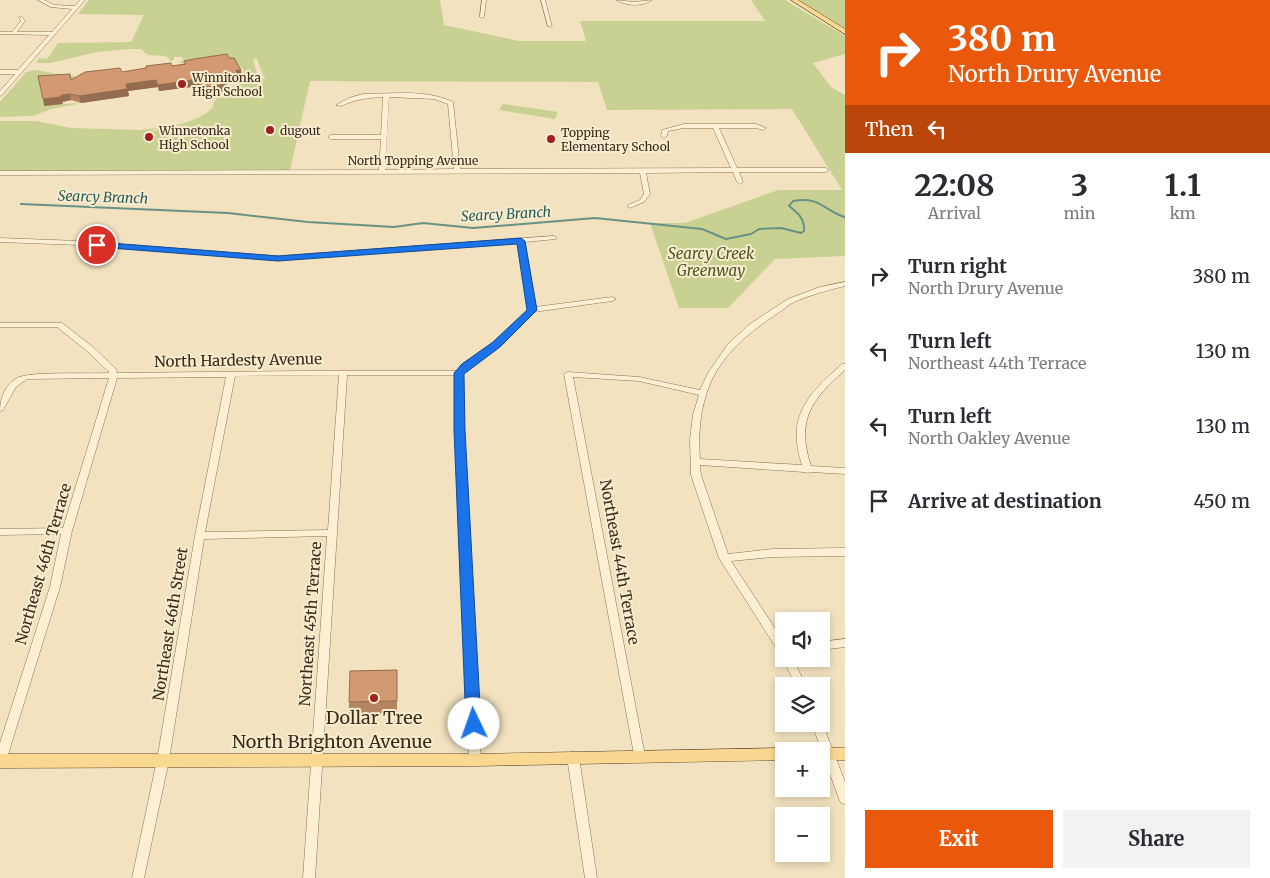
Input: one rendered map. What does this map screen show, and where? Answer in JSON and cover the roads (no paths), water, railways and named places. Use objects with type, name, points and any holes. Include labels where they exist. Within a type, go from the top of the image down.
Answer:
[{"type":"main road","points":[[794,0],[845,32]]},
{"type":"main road","name":"North Brighton Avenue","points":[[0,761],[476,760],[775,754]]},
{"type":"main road","points":[[830,754],[845,754]]},
{"type":"street","points":[[40,0],[53,6],[77,8]]},
{"type":"street","points":[[0,94],[53,34],[76,0]]},
{"type":"street","points":[[60,25],[83,0]]},
{"type":"street","points":[[482,17],[484,0]]},
{"type":"street","points":[[543,0],[550,26]]},
{"type":"street","points":[[618,0],[628,3],[644,3],[650,0]]},
{"type":"street","points":[[14,33],[23,21],[21,17]]},
{"type":"street","points":[[0,33],[53,34]]},
{"type":"street","points":[[0,72],[19,72]]},
{"type":"street","points":[[382,171],[386,96]]},
{"type":"street","points":[[339,105],[356,97],[386,96],[435,97],[449,102],[457,171]]},
{"type":"street","points":[[664,136],[665,130],[673,127],[756,126],[763,128]]},
{"type":"street","points":[[716,127],[740,182]]},
{"type":"street","points":[[332,137],[384,137]]},
{"type":"street","name":"North Topping Avenue","points":[[0,173],[826,170]]},
{"type":"street","points":[[630,206],[642,201],[647,194],[643,171]]},
{"type":"street","points":[[0,240],[78,243],[271,258],[554,238]]},
{"type":"street","points":[[521,241],[532,310]]},
{"type":"street","points":[[775,636],[724,558],[696,475],[695,430],[706,384],[726,353],[753,326],[791,301],[823,289],[845,284]]},
{"type":"street","points":[[476,760],[460,440],[459,373],[497,344],[532,310],[612,299]]},
{"type":"street","points":[[0,325],[59,325],[90,349],[113,371],[113,376]]},
{"type":"street","points":[[808,470],[800,446],[803,414],[817,393],[845,366]]},
{"type":"street","name":"Northeast 45th Terrace","points":[[309,878],[343,373]]},
{"type":"street","name":"North Hardesty Avenue","points":[[0,408],[12,386],[18,380],[26,378],[231,374],[459,373]]},
{"type":"street","name":"Northeast 46th Street","points":[[138,878],[162,760],[200,536],[231,374]]},
{"type":"street","name":"Northeast 44th Terrace","points":[[639,756],[568,374],[639,379],[703,393]]},
{"type":"street","name":"Northeast 46th Terrace","points":[[0,761],[55,587],[67,531],[113,376]]},
{"type":"street","points":[[696,462],[845,471]]},
{"type":"street","points":[[0,532],[67,531]]},
{"type":"street","points":[[200,536],[331,533]]},
{"type":"street","points":[[724,558],[774,553],[845,552]]},
{"type":"street","points":[[830,645],[845,644]]},
{"type":"street","points":[[573,757],[591,878]]},
{"type":"street","points":[[830,765],[845,799]]},
{"type":"waterway","name":"Searcy Branch","points":[[21,204],[228,213],[308,222],[394,227],[423,223],[473,228],[595,218],[702,229],[726,239],[751,234],[759,229],[781,228],[801,233],[804,231],[802,220],[789,206],[793,201],[816,202],[845,217]]},
{"type":"place","name":"Winnitonka High School","points":[[182,84]]},
{"type":"place","name":"dugout","points":[[270,130]]},
{"type":"place","name":"Winnetonka High School","points":[[149,137]]},
{"type":"place","name":"Topping Elementary School","points":[[551,139]]},
{"type":"place","name":"Dollar Tree","points":[[374,698]]},
{"type":"park label","name":"Searcy Creek Greenway","points":[[711,262]]}]
